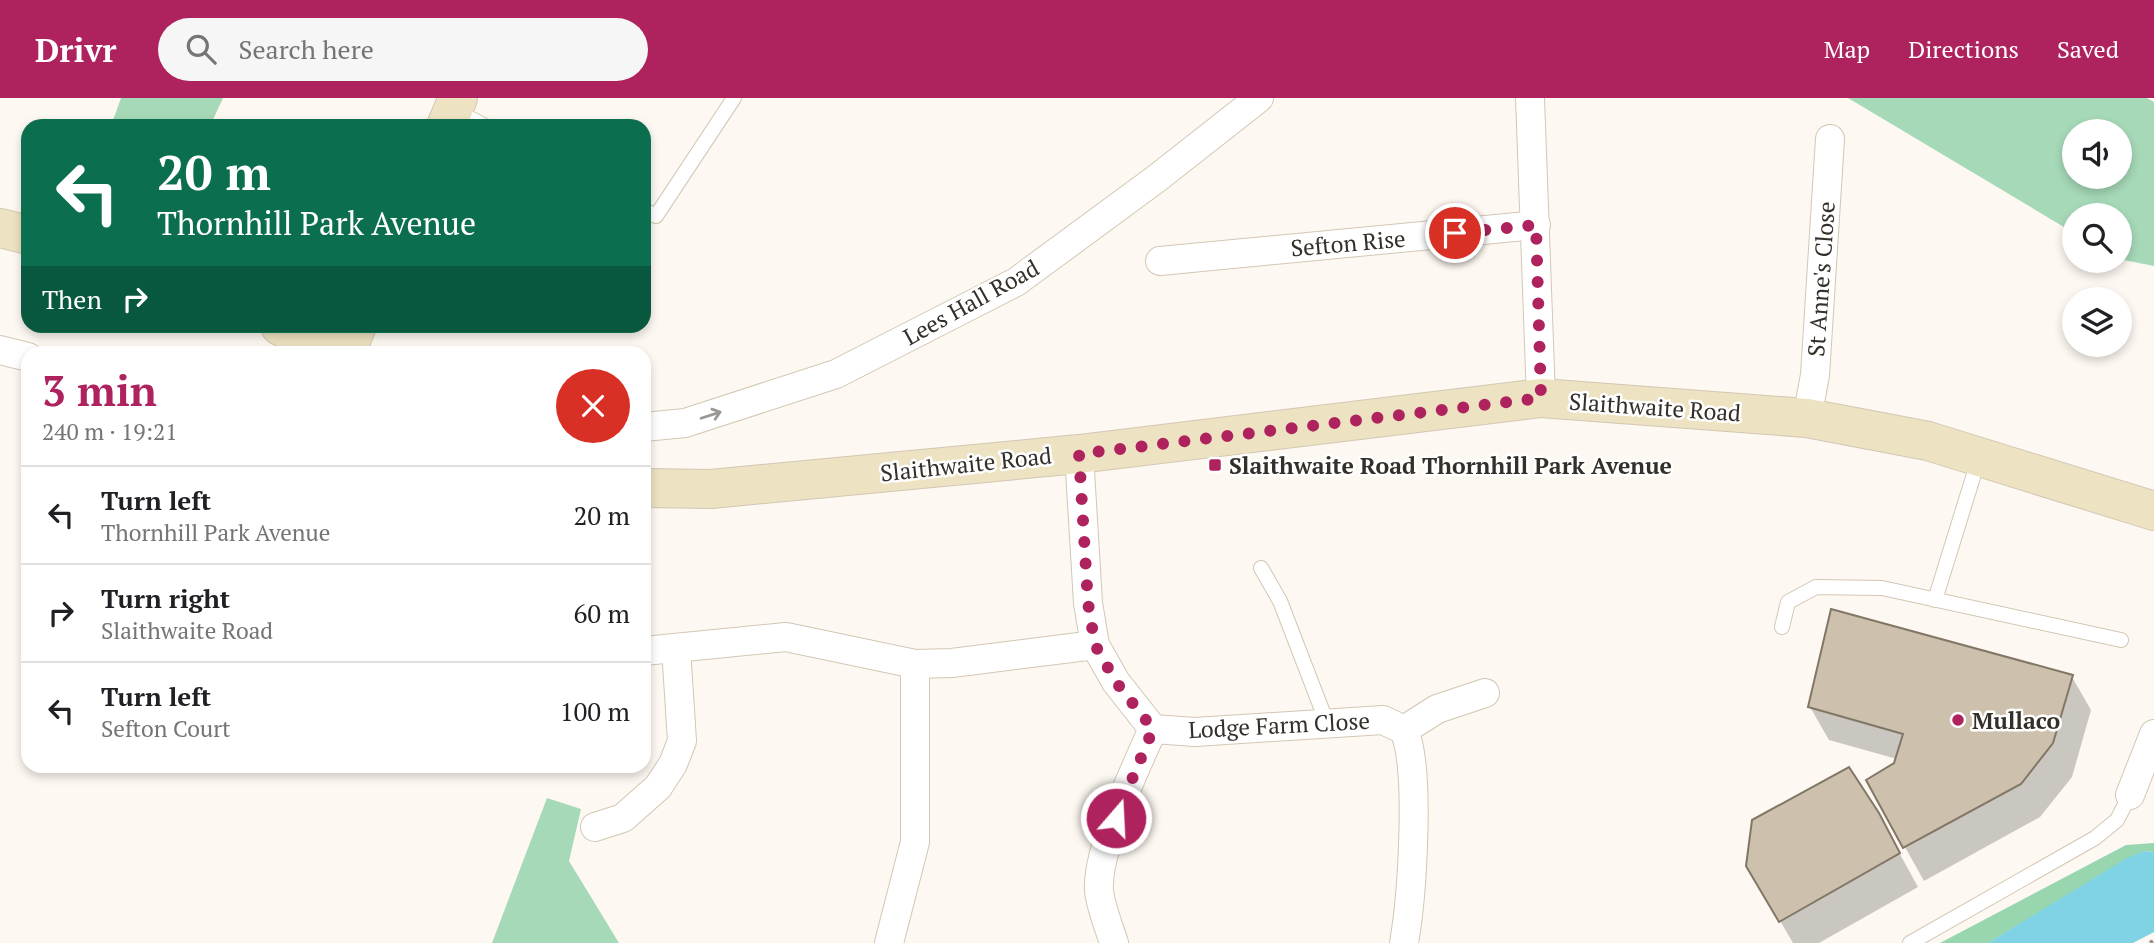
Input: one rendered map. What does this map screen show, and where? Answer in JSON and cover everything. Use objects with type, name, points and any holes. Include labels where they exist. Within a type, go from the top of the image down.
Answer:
[{"type":"main road","points":[[0,228],[21,233]]},
{"type":"main road","points":[[294,333],[319,346]]},
{"type":"main road","name":"Slaithwaite Road","points":[[651,488],[711,489],[1079,454],[1541,398],[1807,418],[1928,441],[2154,511]]},
{"type":"street","name":"Lees Hall Road","points":[[651,426],[685,423],[836,374],[1016,282],[1156,179],[1259,98]]},
{"type":"street","points":[[1530,98],[1541,398]]},
{"type":"street","name":"St Anne's Close","points":[[1807,418],[1815,375],[1830,139]]},
{"type":"street","name":"Sefton Rise","points":[[1160,261],[1536,225]]},
{"type":"street","points":[[0,350],[21,356]]},
{"type":"street","points":[[1079,454],[1088,603],[1095,645],[1116,682],[1153,729],[1124,795],[1099,874],[1099,893],[1114,943]]},
{"type":"street","points":[[651,650],[786,637],[915,664],[952,663],[1095,645]]},
{"type":"street","points":[[595,827],[623,818],[658,788],[673,764],[682,741],[676,648]]},
{"type":"street","points":[[889,943],[915,842],[915,664]]},
{"type":"street","name":"Lodge Farm Close","points":[[1404,730],[1437,709],[1485,693]]},
{"type":"street","name":"Lodge Farm Close","points":[[1153,729],[1195,732],[1383,720],[1404,730],[1411,747],[1412,772],[1410,909],[1404,943]]},
{"type":"street","points":[[2130,795],[2154,734]]},
{"type":"lane","points":[[651,213],[656,216],[734,98]]},
{"type":"lane","points":[[1935,600],[1979,457]]},
{"type":"lane","points":[[1261,568],[1280,601],[1327,723]]},
{"type":"lane","points":[[1782,627],[1788,602],[1816,587],[1882,588],[2121,640]]},
{"type":"lane","points":[[1910,943],[2095,838],[2117,820],[2130,795]]},
{"type":"green space","points":[[121,98],[223,98],[213,119],[114,119]]},
{"type":"green space","points":[[1848,98],[2147,98],[2154,102],[2154,266],[2132,262],[2132,203],[2062,203],[2062,226]]},
{"type":"green space","points":[[547,798],[581,809],[569,861],[619,943],[492,943]]},
{"type":"green space","points":[[2154,843],[2154,852],[2144,851],[1988,943],[1940,943],[2126,845]]},
{"type":"water","points":[[2144,851],[2154,852],[2154,932],[2133,943],[1988,943],[2127,858]]},
{"type":"building","name":"Mullaco","points":[[1831,609],[2073,675],[2053,743],[2021,784],[1903,848],[1866,780],[1894,763],[1903,734],[1808,707]]},
{"type":"building","points":[[1849,767],[1879,813],[1900,853],[1779,922],[1746,866],[1752,820]]},
{"type":"place","name":"Slaithwaite Road Thornhill Park Avenue","points":[[1215,465]]},
{"type":"place","name":"Mullaco","points":[[1958,720]]},
{"type":"route","points":[[1116,818],[1153,729],[1116,682],[1095,645],[1088,603],[1079,454],[1307,424],[1541,398],[1536,225],[1455,233]]}]
